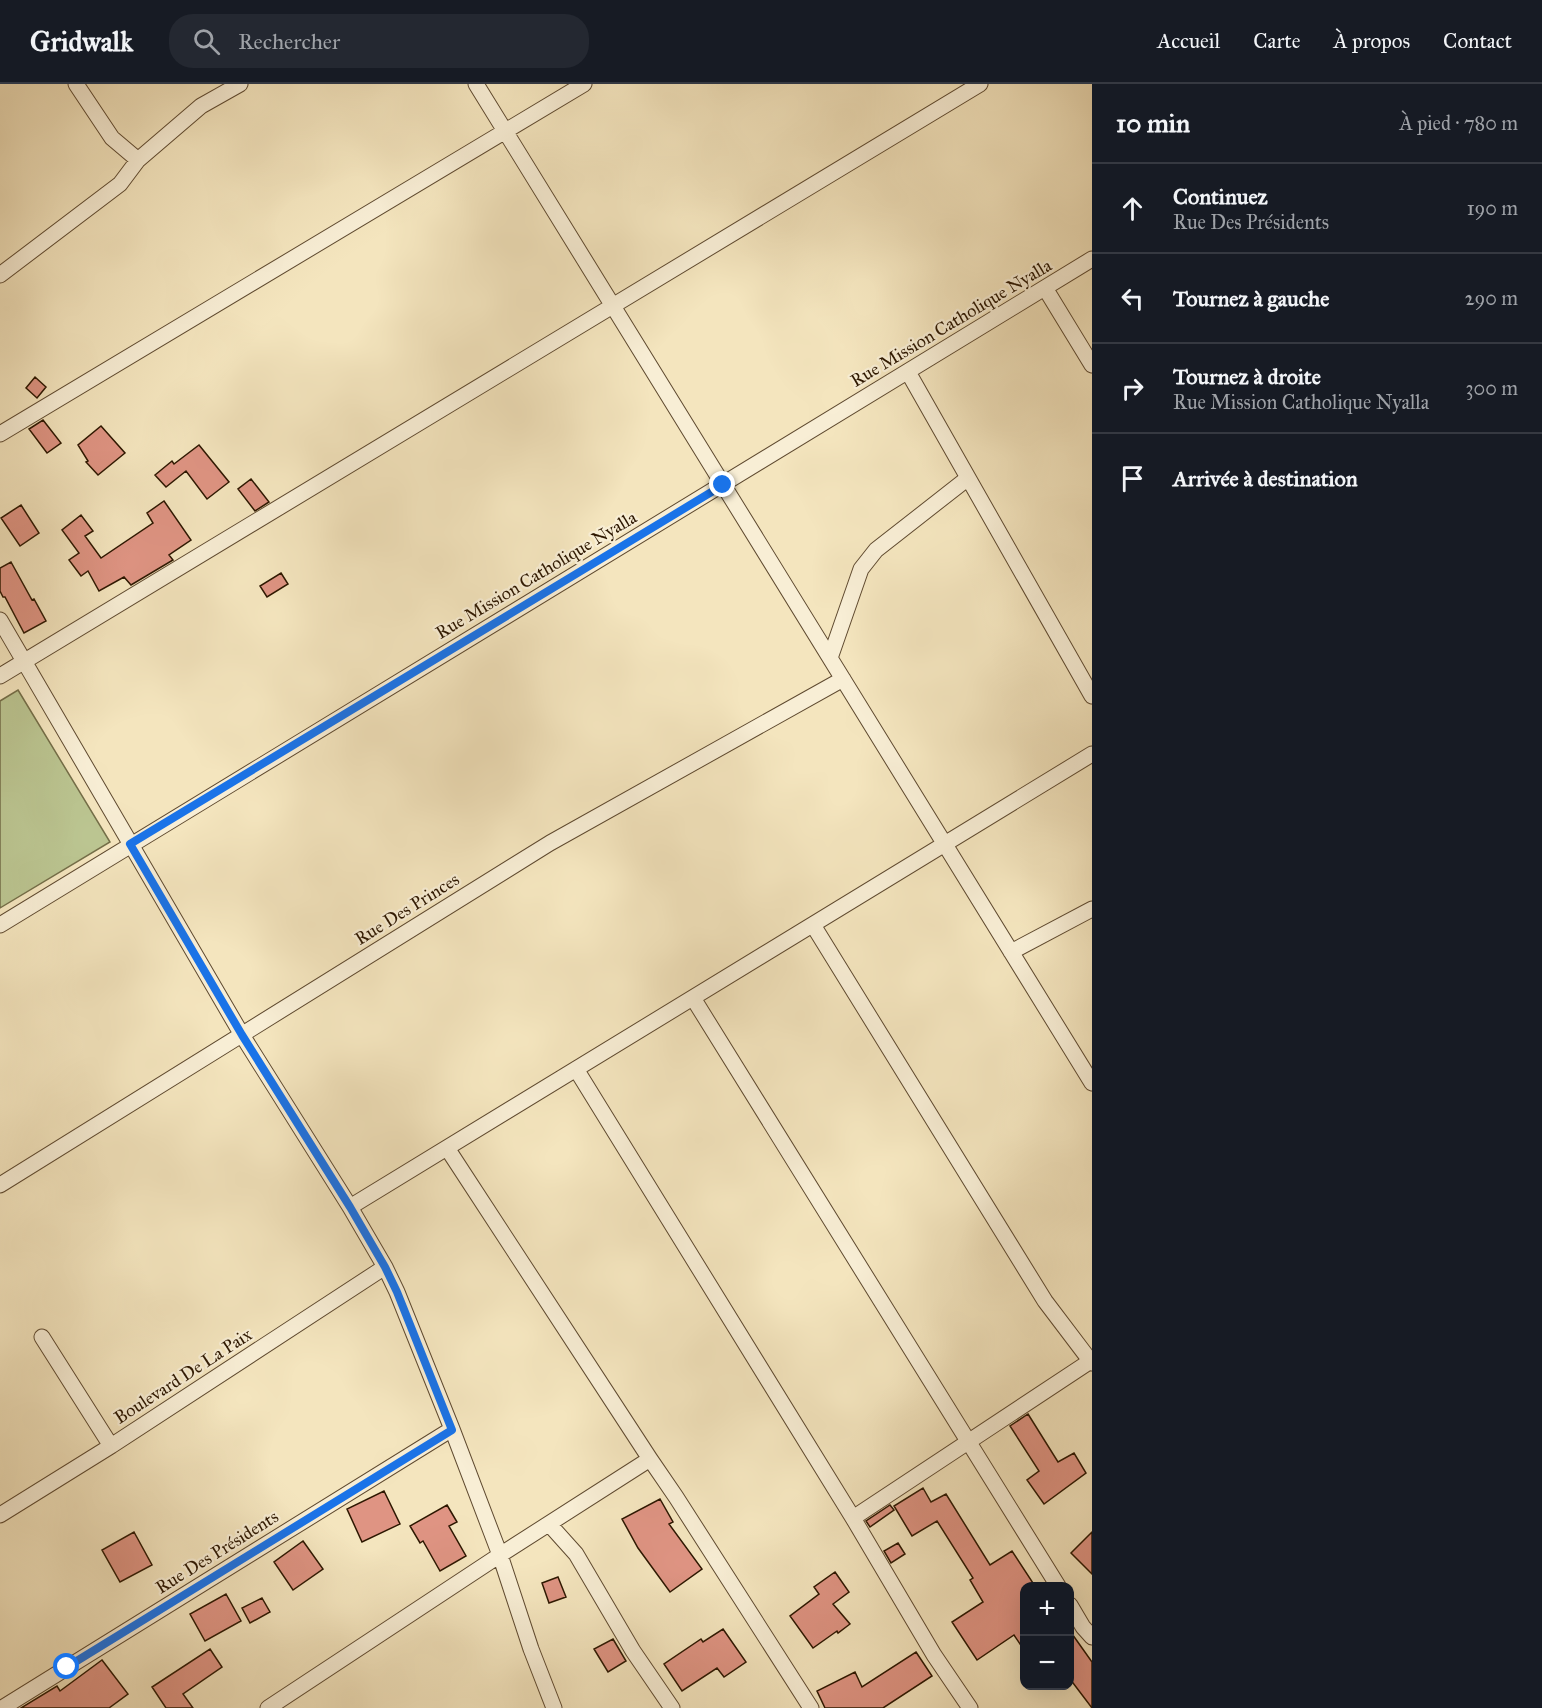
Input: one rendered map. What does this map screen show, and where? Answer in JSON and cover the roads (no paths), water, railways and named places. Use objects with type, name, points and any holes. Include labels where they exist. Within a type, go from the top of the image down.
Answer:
[{"type":"street","points":[[76,84],[112,138],[138,160]]},
{"type":"street","points":[[1,273],[120,184],[153,145],[201,106],[240,84]]},
{"type":"street","points":[[476,84],[1011,952],[1085,1059],[1092,1083]]},
{"type":"street","points":[[0,434],[584,84]]},
{"type":"street","points":[[0,676],[980,84]]},
{"type":"street","name":"Rue Mission Catholique Nyalla","points":[[0,925],[1092,259]]},
{"type":"street","points":[[1045,288],[1092,365]]},
{"type":"street","points":[[908,372],[1092,696]]},
{"type":"street","points":[[830,658],[861,569],[876,550],[968,477]]},
{"type":"street","points":[[0,620],[242,1035],[385,1267],[397,1292],[500,1555],[531,1649],[554,1708]]},
{"type":"street","name":"Rue Des Princes","points":[[0,1185],[550,843],[843,679]]},
{"type":"street","points":[[350,1207],[1092,754]]},
{"type":"street","points":[[1011,952],[1092,909]]},
{"type":"street","points":[[813,925],[1045,1301],[1091,1361],[853,1518]]},
{"type":"street","points":[[693,998],[1055,1582]]},
{"type":"street","points":[[576,1069],[853,1518],[934,1655],[970,1708]]},
{"type":"street","points":[[447,1148],[676,1497],[811,1708]]},
{"type":"street","name":"Boulevard De La Paix","points":[[0,1515],[111,1446],[385,1267]]},
{"type":"street","points":[[42,1337],[111,1446]]},
{"type":"street","name":"Rue Des Présidents","points":[[2,1708],[452,1430]]},
{"type":"street","points":[[268,1708],[650,1459]]},
{"type":"street","points":[[550,1525],[576,1554],[633,1651],[672,1708]]},
{"type":"street","points":[[1074,1612],[1092,1637]]}]
